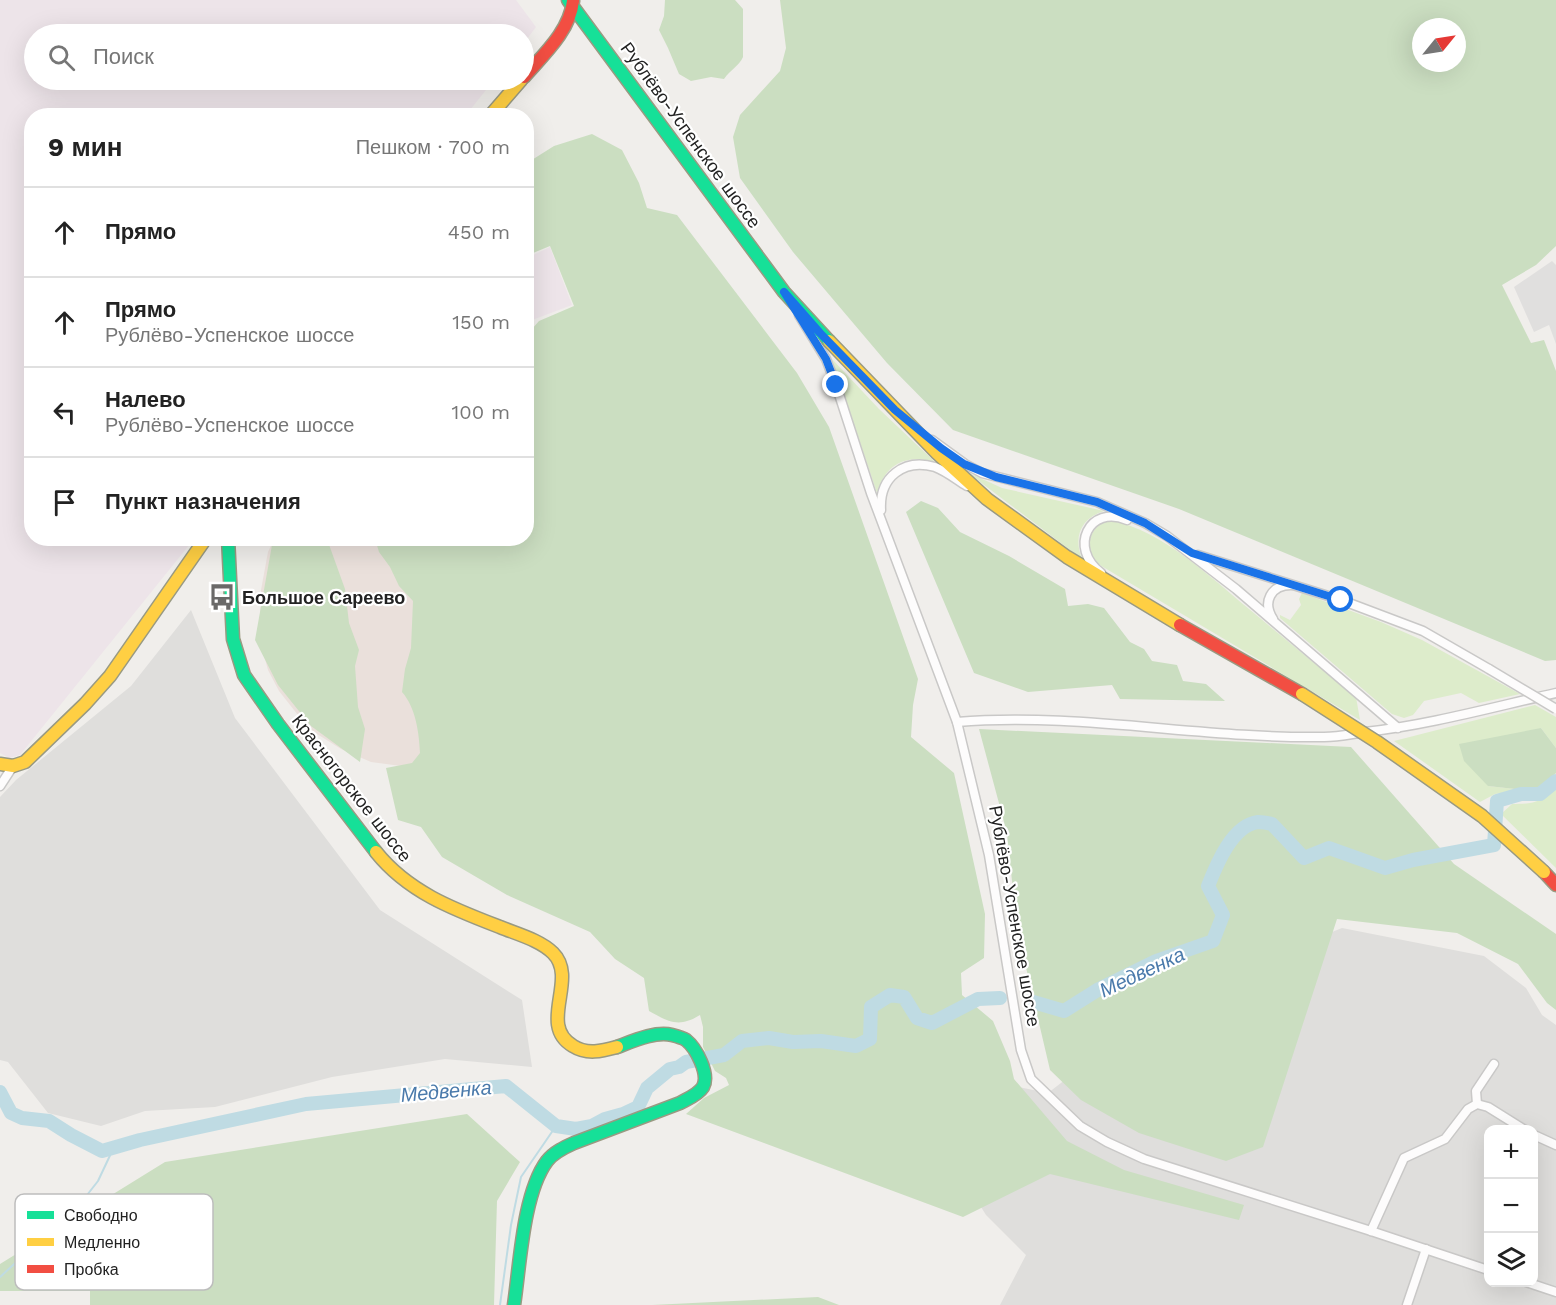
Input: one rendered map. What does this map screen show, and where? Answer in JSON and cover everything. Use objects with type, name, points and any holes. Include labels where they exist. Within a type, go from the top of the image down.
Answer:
[{"type":"main road","points":[[534,63],[563,28],[572,2]]},
{"type":"main road","name":"Рублёво-Успенское шоссе","points":[[572,2],[784,292],[820,333],[895,410],[987,499],[1067,557],[1144,606],[1302,694],[1377,742],[1482,816],[1556,885]]},
{"type":"main road","points":[[497,108],[512,90]]},
{"type":"main road","points":[[0,764],[13,766],[25,762],[85,704],[110,676],[200,546]]},
{"type":"main road","name":"Красногорское шоссе","points":[[228,546],[233,639],[238,663],[244,675],[382,861],[412,887],[540,944],[557,956],[562,965],[556,1012],[558,1026],[567,1043],[574,1049],[584,1053],[594,1053],[642,1037],[678,1037],[688,1041],[705,1071],[704,1085],[684,1102],[568,1145],[548,1160],[539,1173],[533,1194],[514,1305]]},
{"type":"street","name":"Рублёво-Успенское шоссе","points":[[784,292],[826,359],[871,493],[957,722],[989,855],[1021,1050],[1031,1079],[1080,1126],[1143,1159],[1484,1269]]},
{"type":"street","points":[[895,410],[964,464],[982,472],[1097,502],[1145,523],[1167,536],[1192,553],[1398,728]]},
{"type":"street","points":[[882,519],[880,500],[884,484],[892,474],[913,464],[938,468],[987,499]]},
{"type":"street","points":[[1144,606],[1091,564],[1084,551],[1085,537],[1094,523],[1112,516],[1118,516],[1167,536]]},
{"type":"street","points":[[1192,553],[1294,584],[1423,631],[1556,710]]},
{"type":"street","points":[[1277,624],[1268,609],[1269,596],[1277,587],[1294,584]]},
{"type":"street","points":[[957,722],[1000,719],[1273,737],[1328,737],[1398,728],[1556,693]]},
{"type":"street","points":[[0,786],[13,766]]},
{"type":"street","points":[[1478,1104],[1476,1091],[1494,1064]]},
{"type":"street","points":[[1371,1231],[1404,1158],[1445,1139],[1468,1109],[1478,1104],[1488,1107],[1517,1125]]},
{"type":"street","points":[[1538,1137],[1556,1145]]},
{"type":"street","points":[[1407,1305],[1426,1249]]},
{"type":"street","points":[[1538,1286],[1556,1292]]},
{"type":"shaded area","points":[[0,0],[516,0],[534,24],[24,24],[24,90],[486,90],[472,108],[24,108],[24,546],[188,546],[20,755],[9,758],[0,753]]},
{"type":"shaded area","points":[[550,247],[572,305],[534,319],[534,255]]},
{"type":"shaded area","points":[[1552,261],[1556,265],[1556,344],[1549,325],[1534,332],[1514,287]]},
{"type":"shaded area","points":[[271,546],[511,546],[416,768],[371,762],[341,749],[309,729],[279,691],[268,670],[259,637],[261,590]]},
{"type":"shaded area","points":[[191,610],[235,718],[380,910],[522,1000],[532,1067],[445,1059],[332,1077],[215,1107],[145,1111],[101,1126],[48,1113],[8,1062],[0,1060],[0,797],[16,780],[131,686]]},
{"type":"shaded area","points":[[1342,928],[1484,956],[1526,988],[1542,1015],[1556,1025],[1556,1305],[1000,1305],[1026,1255],[986,1215],[917,1105],[956,1074],[1048,1093],[1175,995]]},
{"type":"green space","points":[[665,0],[735,0],[743,9],[743,57],[724,79],[711,77],[691,81],[679,74],[659,30],[664,16]]},
{"type":"green space","points":[[780,0],[1556,0],[1556,246],[1536,265],[1502,285],[1531,343],[1544,340],[1556,371],[1556,660],[1545,661],[1179,509],[953,430],[887,363],[793,252],[740,178],[733,137],[740,115],[780,71],[786,48]]},
{"type":"green space","points":[[592,134],[622,150],[639,183],[647,208],[677,215],[797,373],[829,427],[918,679],[913,705],[911,737],[954,773],[985,914],[984,958],[961,973],[962,995],[993,1021],[1010,1061],[1014,1079],[1067,1141],[1124,1170],[1244,1205],[1239,1220],[1050,1174],[963,1217],[686,1114],[704,1098],[729,1085],[726,1078],[715,1071],[703,1047],[703,1027],[700,1015],[686,1021],[674,1022],[649,1011],[644,978],[615,959],[590,932],[507,895],[442,857],[421,827],[398,820],[386,768],[412,763],[420,753],[414,713],[402,692],[411,648],[413,601],[399,586],[377,546],[534,546],[534,327],[539,321],[574,306],[550,246],[534,253],[534,159],[554,146]]},
{"type":"green space","points":[[832,359],[879,409],[935,462],[915,459],[898,464],[891,468],[877,493]]},
{"type":"green space","points":[[967,472],[1002,488],[1104,511],[1090,518],[1081,529],[1078,543],[1082,559]]},
{"type":"green space","points":[[921,501],[938,508],[960,532],[1009,556],[1065,589],[1068,606],[1088,604],[1104,608],[1130,642],[1144,649],[1152,661],[1177,665],[1183,681],[1206,684],[1225,701],[1120,699],[1112,685],[1028,692],[974,673],[906,512]]},
{"type":"green space","points":[[1111,520],[1149,534],[1202,570],[1356,697],[1360,720],[1098,564],[1091,551],[1091,538],[1098,527]]},
{"type":"green space","points":[[272,546],[330,546],[345,589],[349,623],[359,650],[355,666],[358,707],[365,729],[360,762],[311,726],[278,685],[255,640]]},
{"type":"green space","points":[[1302,593],[1381,622],[1422,640],[1520,694],[1479,703],[1461,693],[1424,701],[1413,715],[1404,718],[1392,714],[1280,618],[1280,615],[1290,620],[1301,605],[1299,599]]},
{"type":"green space","points":[[1535,705],[1556,717],[1556,748],[1541,728],[1488,786],[1524,790],[1495,794],[1480,802],[1394,741]]},
{"type":"green space","points":[[1541,728],[1556,748],[1556,773],[1542,789],[1524,790],[1488,786],[1464,761],[1459,744]]},
{"type":"green space","points":[[979,729],[1351,747],[1454,864],[1556,934],[1556,1010],[1547,1003],[1518,964],[1457,933],[1337,919],[1263,1147],[1226,1161],[1139,1133],[1081,1100],[1050,1070],[1017,929],[1007,833]]},
{"type":"green space","points":[[1556,787],[1556,868],[1501,814],[1512,804],[1531,803],[1541,799]]},
{"type":"green space","points":[[467,1114],[520,1162],[497,1201],[494,1305],[90,1305],[90,1291],[0,1291],[0,1264],[15,1255],[15,1290],[213,1290],[213,1194],[113,1194],[165,1162]]},
{"type":"green space","points":[[818,1297],[839,1305],[652,1305]]},
{"type":"waterway","name":"Медвенка","points":[[1030,1001],[1064,1011],[1099,989],[1156,961],[1213,941],[1223,915],[1208,886],[1226,848],[1240,830],[1249,825],[1258,822],[1272,824],[1304,858],[1329,848],[1385,868],[1413,860],[1494,845],[1497,801],[1521,794],[1540,794],[1556,781]]},
{"type":"waterway","name":"Медвенка","points":[[0,1092],[11,1113],[22,1118],[49,1121],[102,1151],[140,1140],[306,1104],[506,1086],[556,1126],[576,1129],[592,1126],[638,1107],[647,1088],[670,1069],[686,1062],[724,1055],[742,1041],[769,1038],[856,1046],[870,1039],[871,1007],[890,995],[904,997],[917,1018],[932,1023],[978,999],[1000,998]]},
{"type":"waterway","points":[[500,1305],[511,1225],[521,1177],[556,1126]]},
{"type":"waterway","points":[[88,1194],[98,1181],[114,1147]]},
{"type":"waterway","points":[[0,1277],[15,1263]]},
{"type":"traffic: fast","points":[[568,0],[784,292],[829,341]]},
{"type":"traffic: fast","points":[[228,546],[233,639],[244,675],[278,724],[376,852]]},
{"type":"traffic: fast","points":[[514,1305],[528,1210],[539,1175],[547,1161],[567,1146],[680,1103],[701,1090],[705,1082],[701,1062],[685,1039],[658,1034],[617,1047]]},
{"type":"traffic: slow","points":[[497,108],[512,90]]},
{"type":"traffic: slow","points":[[829,341],[937,453],[987,499],[1067,557],[1180,625]]},
{"type":"traffic: slow","points":[[0,764],[13,766],[25,762],[85,704],[110,676],[200,546]]},
{"type":"traffic: slow","points":[[1302,694],[1377,742],[1482,816],[1544,872]]},
{"type":"traffic: slow","points":[[376,852],[402,878],[432,898],[548,948],[560,964],[562,976],[558,1026],[563,1037],[573,1046],[584,1051],[600,1051],[617,1047]]},
{"type":"traffic: jam","points":[[534,66],[561,32],[571,12],[573,1]]},
{"type":"traffic: jam","points":[[1180,625],[1302,694]]},
{"type":"traffic: jam","points":[[1544,872],[1556,885]]},
{"type":"place","name":"Большое Сареево","points":[[222,597]]},
{"type":"route","points":[[836,385],[826,359],[784,292],[820,333],[895,410],[964,464],[996,477],[1097,502],[1145,523],[1192,553],[1341,600]]}]
